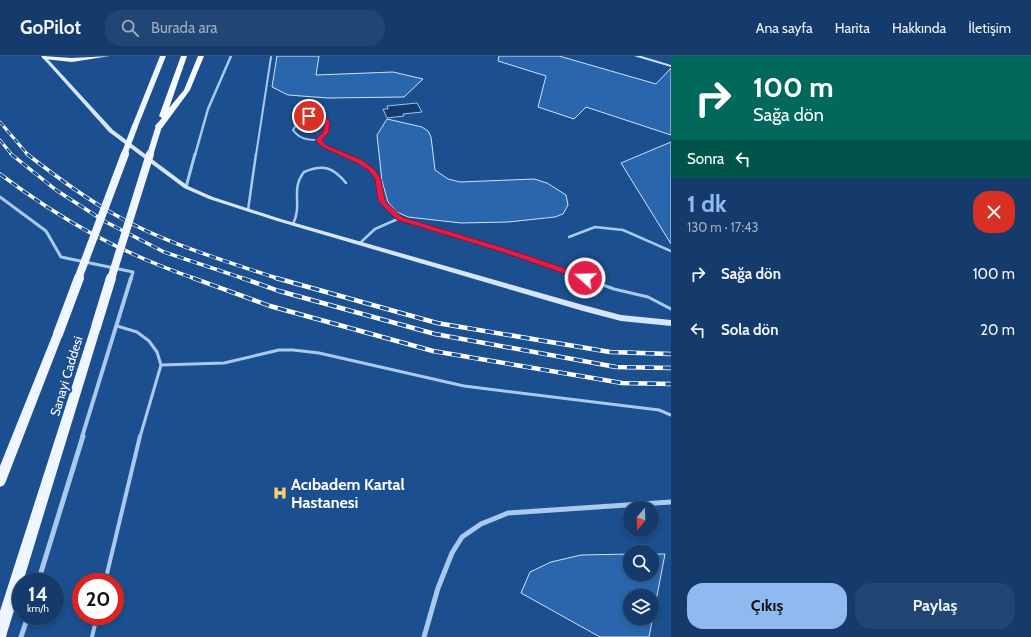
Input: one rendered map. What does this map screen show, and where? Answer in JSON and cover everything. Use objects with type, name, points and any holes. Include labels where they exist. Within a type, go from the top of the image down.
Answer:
[{"type":"highway","points":[[159,126],[184,56]]},
{"type":"highway","points":[[159,126],[187,90],[202,56]]},
{"type":"main road","points":[[44,56],[72,60],[101,58],[108,56]]},
{"type":"main road","points":[[44,56],[111,131],[186,187],[211,198],[293,224],[614,316],[671,323]]},
{"type":"main road","name":"Sanayi Caddesi","points":[[0,481],[58,334],[162,56]]},
{"type":"main road","points":[[636,56],[671,65]]},
{"type":"main road","name":"Sanayi Caddesi","points":[[0,633],[159,126]]},
{"type":"street","points":[[186,187],[208,109],[230,56]]},
{"type":"street","points":[[0,197],[46,231],[61,257],[133,272],[41,573]]},
{"type":"street","points":[[424,637],[440,580],[459,541],[485,521],[508,513],[671,502]]},
{"type":"street","points":[[21,637],[25,625]]},
{"type":"lane","points":[[248,210],[271,58]]},
{"type":"lane","points":[[318,140],[324,136],[328,128],[327,122],[323,118],[314,114],[299,120],[294,128],[294,133],[302,138],[318,140],[324,146],[360,161],[372,170],[378,179],[382,201],[400,218],[516,254],[625,292],[647,296],[665,304],[671,309]]},
{"type":"lane","points":[[293,224],[298,213],[296,201],[297,185],[304,172],[314,168],[328,167],[337,171],[346,183]]},
{"type":"lane","points":[[360,243],[375,229],[400,218]]},
{"type":"lane","points":[[569,237],[595,227],[623,230],[671,250]]},
{"type":"lane","points":[[107,573],[146,411],[161,365],[157,352],[150,341],[137,332],[117,326]]},
{"type":"lane","points":[[161,365],[224,363],[279,350],[293,350],[319,354],[464,386],[659,410],[671,415]]},
{"type":"lane","points":[[92,637],[95,625]]},
{"type":"water","points":[[417,103],[422,112],[403,114],[404,116],[387,118],[383,109],[388,109],[387,106]]},
{"type":"building","points":[[277,56],[319,56],[316,75],[393,72],[423,79],[404,97],[328,98],[288,95],[272,87]]},
{"type":"building","points":[[499,56],[559,56],[656,84],[671,68],[671,135],[586,107],[574,119],[538,107],[546,76],[498,61]]},
{"type":"building","points":[[387,119],[422,127],[428,131],[431,137],[435,170],[448,179],[460,182],[534,179],[547,183],[566,195],[568,205],[563,214],[555,217],[508,222],[461,223],[408,217],[397,212],[388,202],[382,181],[377,135]]},
{"type":"building","points":[[671,142],[671,244],[621,163]]},
{"type":"building","points":[[623,554],[623,581],[659,581],[659,554],[665,554],[658,589],[623,589],[623,625],[651,625],[649,637],[600,637],[521,593],[530,572],[551,562],[581,555]]},
{"type":"railway","points":[[0,122],[27,154]]},
{"type":"railway","points":[[0,140],[12,154]]},
{"type":"railway","points":[[12,154],[56,190],[104,221],[164,252],[242,278]]},
{"type":"railway","points":[[27,154],[79,192],[132,224],[172,242],[279,279]]},
{"type":"railway","points":[[0,174],[47,207],[94,235],[143,258],[196,279]]},
{"type":"railway","points":[[193,278],[270,306],[433,351],[622,383],[671,384]]},
{"type":"railway","points":[[242,278],[279,291],[435,334],[616,367],[671,368]]},
{"type":"railway","points":[[276,278],[437,323],[610,352],[671,354]]},
{"type":"place","name":"Acıbadem Kartal Hastanesi","points":[[280,493]]},
{"type":"route","points":[[309,116],[314,114],[321,115],[327,122],[328,128],[324,136],[318,140],[324,146],[360,161],[372,170],[378,179],[382,201],[393,214],[400,218],[585,278]]}]
